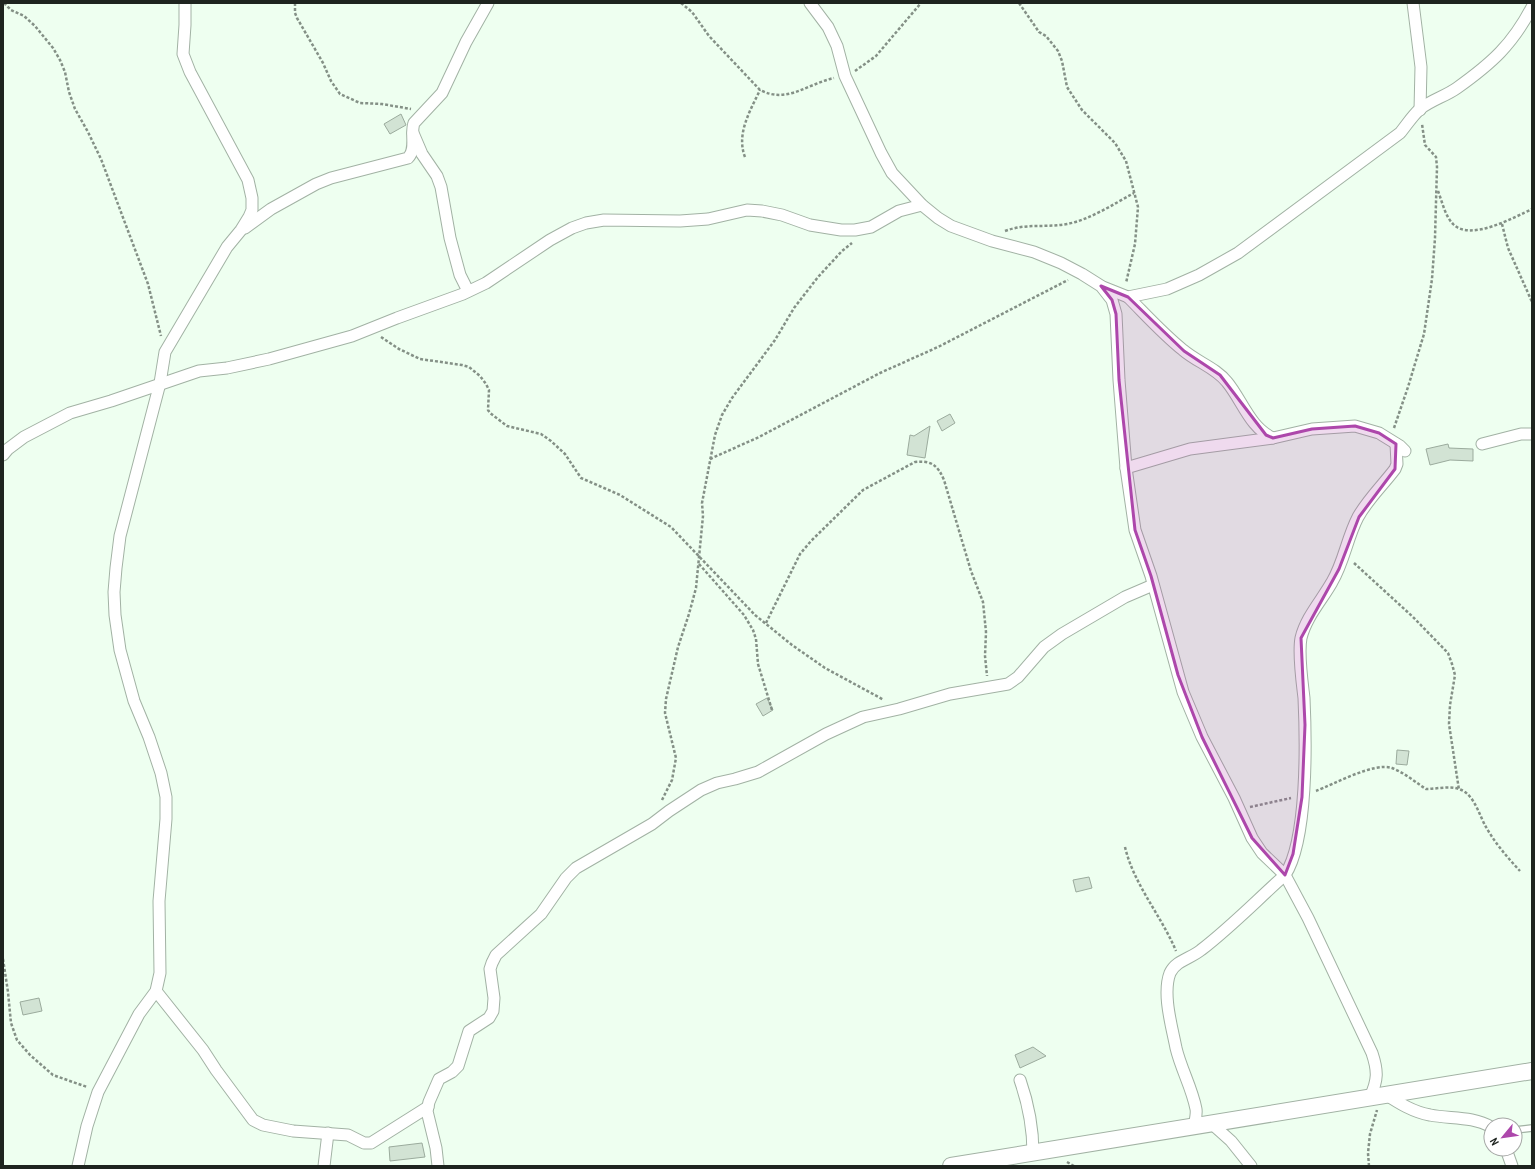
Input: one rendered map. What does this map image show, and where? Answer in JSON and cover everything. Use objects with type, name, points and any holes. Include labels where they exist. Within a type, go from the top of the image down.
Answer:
[{"type":"street","points":[[78,1166],[87,1126],[98,1092],[139,1014],[156,991],[160,973],[159,902],[166,820],[166,797],[161,773],[149,737],[134,701],[120,650],[115,615],[114,592],[120,536],[160,383],[165,352],[172,337],[227,247],[241,230],[252,210],[252,198],[248,180],[190,72],[183,54],[185,3]]},
{"type":"street","points":[[241,230],[271,210],[316,184],[331,178],[408,158],[412,152],[412,132],[414,123],[442,93],[466,42],[488,3]]},
{"type":"street","points":[[810,3],[828,27],[837,46],[845,76],[881,153],[892,172],[922,205],[951,226],[992,241],[1034,252],[1061,263],[1101,286],[1126,296],[1184,351],[1220,375],[1227,382],[1255,424],[1266,435],[1272,438]]},
{"type":"street","points":[[1412,3],[1421,67],[1420,110]]},
{"type":"street","points":[[1126,296],[1167,289],[1199,275],[1238,253],[1400,133],[1420,110],[1455,89],[1479,72],[1504,50],[1521,28],[1532,8]]},
{"type":"street","points":[[412,132],[422,154],[437,176],[441,187],[450,238],[460,274],[468,291]]},
{"type":"street","points":[[3,455],[8,449],[24,437],[70,413],[111,401],[160,383],[199,371],[227,368],[280,356],[352,336],[468,291],[486,283],[550,240],[572,228],[586,223],[604,220],[680,221],[708,219],[747,210],[782,215],[810,225],[841,230],[855,230],[871,227],[899,211],[922,205]]},
{"type":"street","points":[[1101,286],[1112,300],[1116,314],[1119,380],[1126,468],[1134,530],[1153,585],[1183,692],[1202,737],[1252,838],[1267,859],[1284,875],[1308,918],[1372,1053],[1377,1066],[1376,1084],[1378,1095]]},
{"type":"street","points":[[1126,468],[1190,449],[1272,438],[1312,429],[1355,426],[1378,433],[1397,445],[1397,464],[1390,476],[1362,510],[1356,522],[1345,555],[1332,582],[1306,625],[1301,638],[1301,665],[1305,725],[1303,796],[1299,830],[1291,864],[1284,875],[1223,933],[1199,952],[1180,962],[1171,972],[1168,982],[1167,998],[1179,1062],[1188,1081],[1196,1110],[1194,1127]]},
{"type":"street","points":[[1482,444],[1521,434],[1532,434]]},
{"type":"street","points":[[438,1166],[436,1148],[427,1111],[428,1107],[439,1079],[452,1072],[458,1066],[469,1031],[488,1018],[493,1011],[494,998],[490,969],[492,963],[496,955],[541,914],[566,878],[576,868],[652,824],[669,811],[708,787],[717,783],[741,778],[758,772],[826,734],[863,717],[899,709],[943,696],[990,686],[1004,685],[1022,674],[1051,641],[1125,597],[1153,585]]},
{"type":"street","points":[[156,991],[203,1050],[250,1117],[263,1125],[293,1131],[348,1134],[364,1143],[371,1143],[428,1107]]},
{"type":"street","points":[[951,1166],[1532,1071]]},
{"type":"street","points":[[1020,1080],[1025,1093],[1033,1135],[1033,1153]]},
{"type":"street","points":[[1378,1095],[1429,1115],[1475,1120],[1483,1124]]},
{"type":"street","points":[[1212,1124],[1231,1141],[1251,1166]]},
{"type":"street","points":[[324,1166],[328,1133]]},
{"type":"path","points":[[4,3],[11,10],[24,16],[34,26],[53,48],[60,60],[65,72],[69,92],[75,109],[101,159],[148,284],[165,352]]},
{"type":"path","points":[[295,3],[295,13],[297,18],[336,90],[340,94],[360,103],[382,104],[425,112]]},
{"type":"path","points":[[681,3],[692,12],[709,36],[760,90],[776,96],[785,95],[817,82],[845,76],[853,72],[876,56],[921,3]]},
{"type":"path","points":[[1019,3],[1039,32],[1046,36],[1058,51],[1062,61],[1067,87],[1082,110],[1115,143],[1126,161],[1138,207],[1138,222],[1126,296]]},
{"type":"path","points":[[745,157],[742,137],[746,119],[760,90]]},
{"type":"path","points":[[1397,445],[1408,387],[1424,334],[1432,280],[1435,238],[1437,162],[1436,157],[1425,145],[1420,110]]},
{"type":"path","points":[[1437,188],[1447,214],[1454,225],[1467,230],[1476,230],[1502,224],[1532,209]]},
{"type":"path","points":[[992,241],[1004,232],[1016,228],[1030,225],[1066,225],[1082,220],[1134,193]]},
{"type":"path","points":[[1502,224],[1508,248],[1532,302]]},
{"type":"path","points":[[652,824],[672,780],[675,769],[676,758],[665,713],[666,699],[678,647],[696,588],[703,516],[702,503],[715,435],[722,415],[732,398],[775,340],[794,308],[842,251],[853,242]]},
{"type":"path","points":[[710,459],[759,438],[880,373],[938,347],[1045,291],[1082,274]]},
{"type":"path","points":[[372,328],[379,336],[399,349],[420,359],[469,367],[480,376],[489,390],[488,410],[490,413],[508,426],[541,434],[566,454],[581,478],[620,495],[671,527],[755,615],[792,645],[825,668],[864,688],[899,709]]},
{"type":"path","points":[[766,623],[800,554],[811,541],[863,490],[916,462],[922,461],[934,464],[939,469],[944,480],[971,571],[983,602],[986,632],[986,672],[990,686]]},
{"type":"path","points":[[1345,555],[1413,617],[1448,653],[1454,675],[1449,724],[1459,790]]},
{"type":"path","points":[[699,564],[744,615],[753,630],[756,639],[758,664],[772,710]]},
{"type":"path","points":[[1240,812],[1252,806],[1303,796],[1357,774],[1380,767],[1390,768],[1402,773],[1426,789],[1441,787],[1459,790],[1466,793],[1471,799],[1493,839],[1520,871]]},
{"type":"path","points":[[1125,847],[1128,861],[1167,932],[1180,962]]},
{"type":"path","points":[[3,959],[11,1023],[17,1040],[30,1055],[53,1075],[98,1092]]},
{"type":"path","points":[[1369,1166],[1368,1153],[1370,1134],[1376,1114],[1378,1095]]},
{"type":"highlighted area","points":[[1101,286],[1128,297],[1184,351],[1220,375],[1266,435],[1273,438],[1312,429],[1355,426],[1379,433],[1396,444],[1395,469],[1359,517],[1339,569],[1301,638],[1305,725],[1302,797],[1293,854],[1285,875],[1252,838],[1202,737],[1178,675],[1151,576],[1135,530],[1119,380],[1116,314],[1112,300]]},
{"type":"building","points":[[401,114],[406,125],[390,134],[384,124]]},
{"type":"building","points":[[950,414],[955,423],[942,431],[937,421]]},
{"type":"building","points":[[930,426],[925,458],[907,455],[910,435],[914,436]]},
{"type":"building","points":[[1448,444],[1449,448],[1473,449],[1473,461],[1450,460],[1430,465],[1426,449]]},
{"type":"building","points":[[767,698],[773,710],[763,716],[756,704]]},
{"type":"building","points":[[1397,750],[1409,751],[1407,765],[1396,764]]},
{"type":"building","points":[[1089,877],[1092,888],[1076,892],[1073,880]]},
{"type":"building","points":[[39,998],[42,1011],[23,1015],[20,1002]]},
{"type":"building","points":[[1033,1047],[1046,1056],[1020,1068],[1015,1055]]},
{"type":"building","points":[[422,1143],[425,1157],[390,1161],[389,1147]]}]
